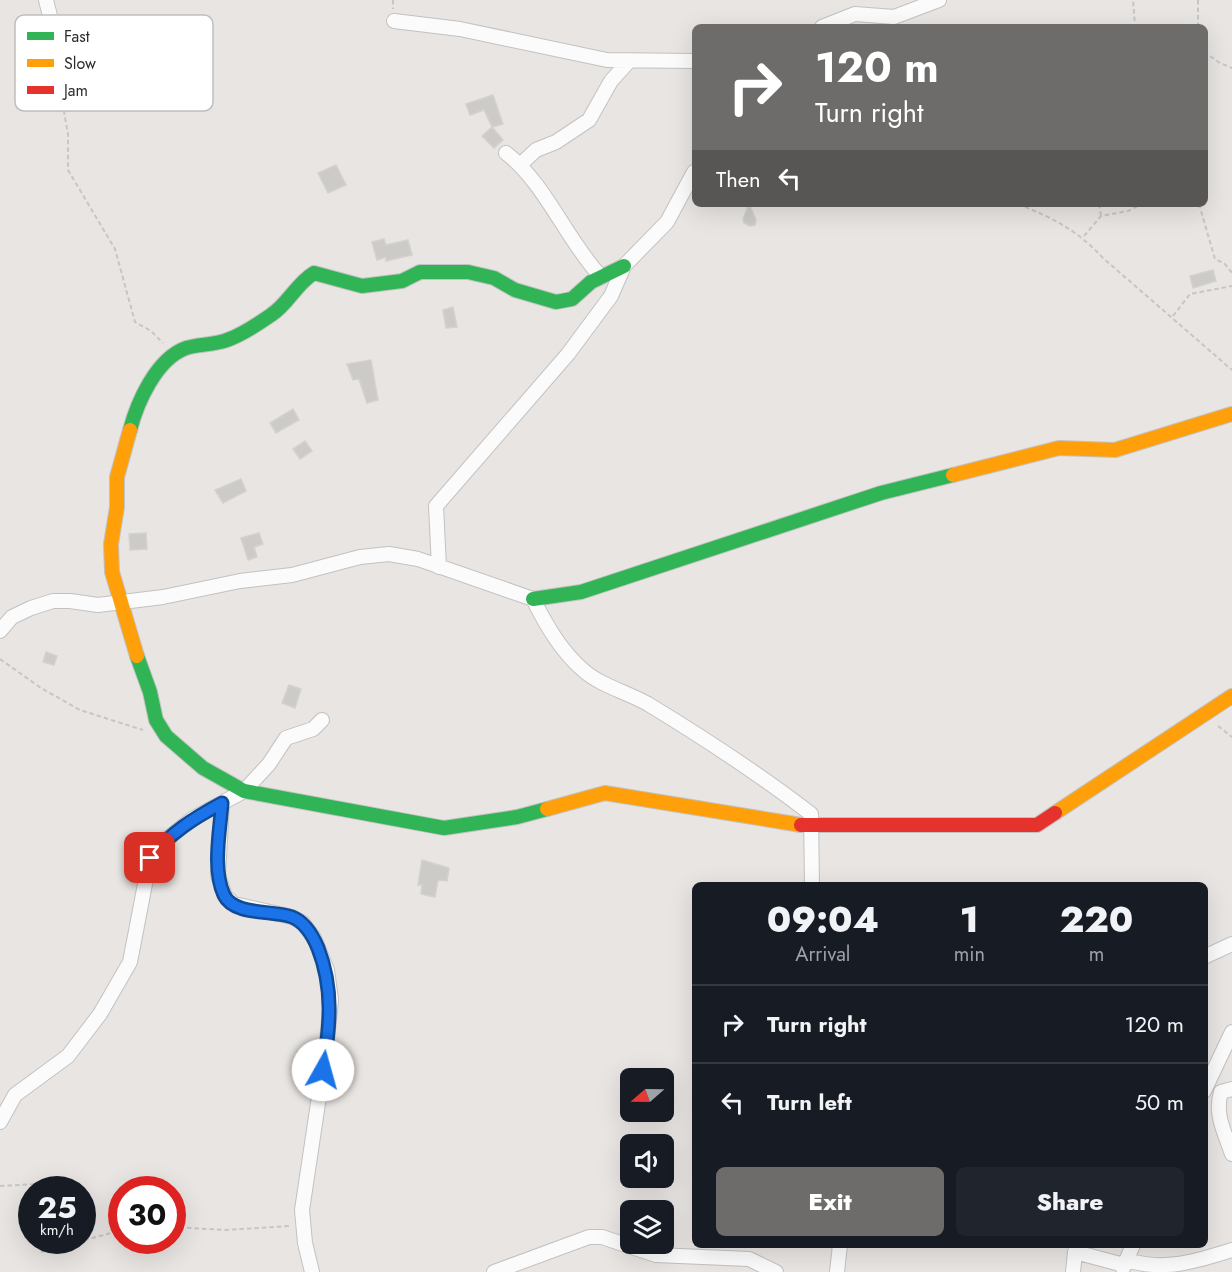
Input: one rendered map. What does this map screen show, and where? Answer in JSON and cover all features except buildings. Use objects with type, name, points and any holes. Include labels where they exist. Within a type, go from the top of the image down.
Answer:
[{"type":"street","points":[[46,0],[50,15]]},
{"type":"street","points":[[830,24],[855,14],[894,17],[939,0]]},
{"type":"street","points":[[394,21],[460,29],[607,60],[692,61]]},
{"type":"street","points":[[521,164],[536,150],[556,142],[589,120],[611,81],[629,61]]},
{"type":"street","points":[[506,153],[521,164],[583,258],[601,277]]},
{"type":"street","points":[[439,567],[436,506],[568,354],[610,296],[624,266],[667,222],[692,176]]},
{"type":"street","points":[[624,266],[591,282],[572,298],[556,302],[515,290],[494,278],[468,272],[420,272],[402,281],[362,286],[314,273],[301,281],[274,313],[227,340],[186,348],[174,354],[161,366],[134,415],[117,477],[117,507],[111,544],[112,572],[122,603],[128,633],[150,692],[156,720],[166,736],[203,768],[244,791],[260,796],[379,814],[444,828],[517,817],[605,793],[813,827],[1037,825],[1232,696]]},
{"type":"street","points":[[0,631],[12,617],[53,601],[70,600],[98,605],[122,603],[240,581],[292,575],[360,557],[389,554],[418,559],[533,599],[580,592],[881,493],[1059,448],[1115,450],[1232,414]]},
{"type":"street","points":[[533,599],[548,628],[584,670],[600,681],[626,691],[692,731],[811,814],[813,827],[810,852],[812,882]]},
{"type":"street","points":[[0,1122],[15,1095],[68,1056],[100,1014],[130,962],[150,858],[163,842],[192,819],[244,791],[269,764],[286,738],[313,729],[322,720]]},
{"type":"street","points":[[222,803],[218,875],[225,896],[234,904],[292,917],[303,923],[314,938],[327,970],[331,1000],[326,1050],[302,1210],[312,1272]]},
{"type":"street","points":[[1208,955],[1232,944]]},
{"type":"street","points":[[1208,1083],[1232,1032]]},
{"type":"street","points":[[1232,1089],[1221,1092],[1217,1102],[1218,1113],[1232,1154]]},
{"type":"street","points":[[494,1272],[589,1237],[602,1237],[656,1255],[749,1259],[776,1272]]},
{"type":"street","points":[[837,1272],[840,1248]]},
{"type":"street","points":[[1073,1272],[1075,1252],[1126,1256],[1145,1267],[1164,1268],[1207,1259],[1232,1250]]},
{"type":"path","points":[[1133,0],[1133,24]]},
{"type":"path","points":[[1198,0],[1198,24]]},
{"type":"path","points":[[1208,55],[1232,68]]},
{"type":"path","points":[[64,111],[68,134],[68,170],[115,249],[135,322],[151,331],[174,354]]},
{"type":"path","points":[[1026,207],[1049,216],[1084,237],[1103,258],[1173,316],[1232,370]]},
{"type":"path","points":[[1100,207],[1101,216]]},
{"type":"path","points":[[1084,237],[1101,216],[1128,212],[1137,207]]},
{"type":"path","points":[[1200,207],[1215,259],[1225,264],[1232,273]]},
{"type":"path","points":[[1173,316],[1190,294],[1232,286]]},
{"type":"path","points":[[0,659],[41,688],[80,710],[117,724],[166,736]]},
{"type":"path","points":[[0,1186],[18,1185]]},
{"type":"path","points":[[186,1228],[226,1230],[303,1225]]},
{"type":"traffic: fast","points":[[130,430],[137,407],[149,383],[175,354],[186,348],[222,342],[250,329],[277,310],[314,273],[362,286],[402,281],[420,272],[468,272],[494,278],[515,290],[556,302],[572,299],[591,282],[624,266]]},
{"type":"traffic: fast","points":[[533,599],[581,592],[881,493],[953,475]]},
{"type":"traffic: fast","points":[[137,656],[150,692],[156,720],[166,736],[203,768],[244,791],[444,828],[517,817],[547,809]]},
{"type":"traffic: slow","points":[[953,475],[1059,448],[1115,450],[1232,414]]},
{"type":"traffic: slow","points":[[130,430],[117,477],[117,507],[111,544],[112,572],[137,656]]},
{"type":"traffic: slow","points":[[1055,813],[1232,696]]},
{"type":"traffic: slow","points":[[547,809],[605,793],[801,825]]},
{"type":"traffic: jam","points":[[801,825],[1037,825],[1055,813]]},
{"type":"route","points":[[150,858],[163,842],[192,819],[222,803],[218,875],[225,896],[234,904],[292,917],[303,923],[314,938],[327,970],[331,1000],[323,1070]]}]
